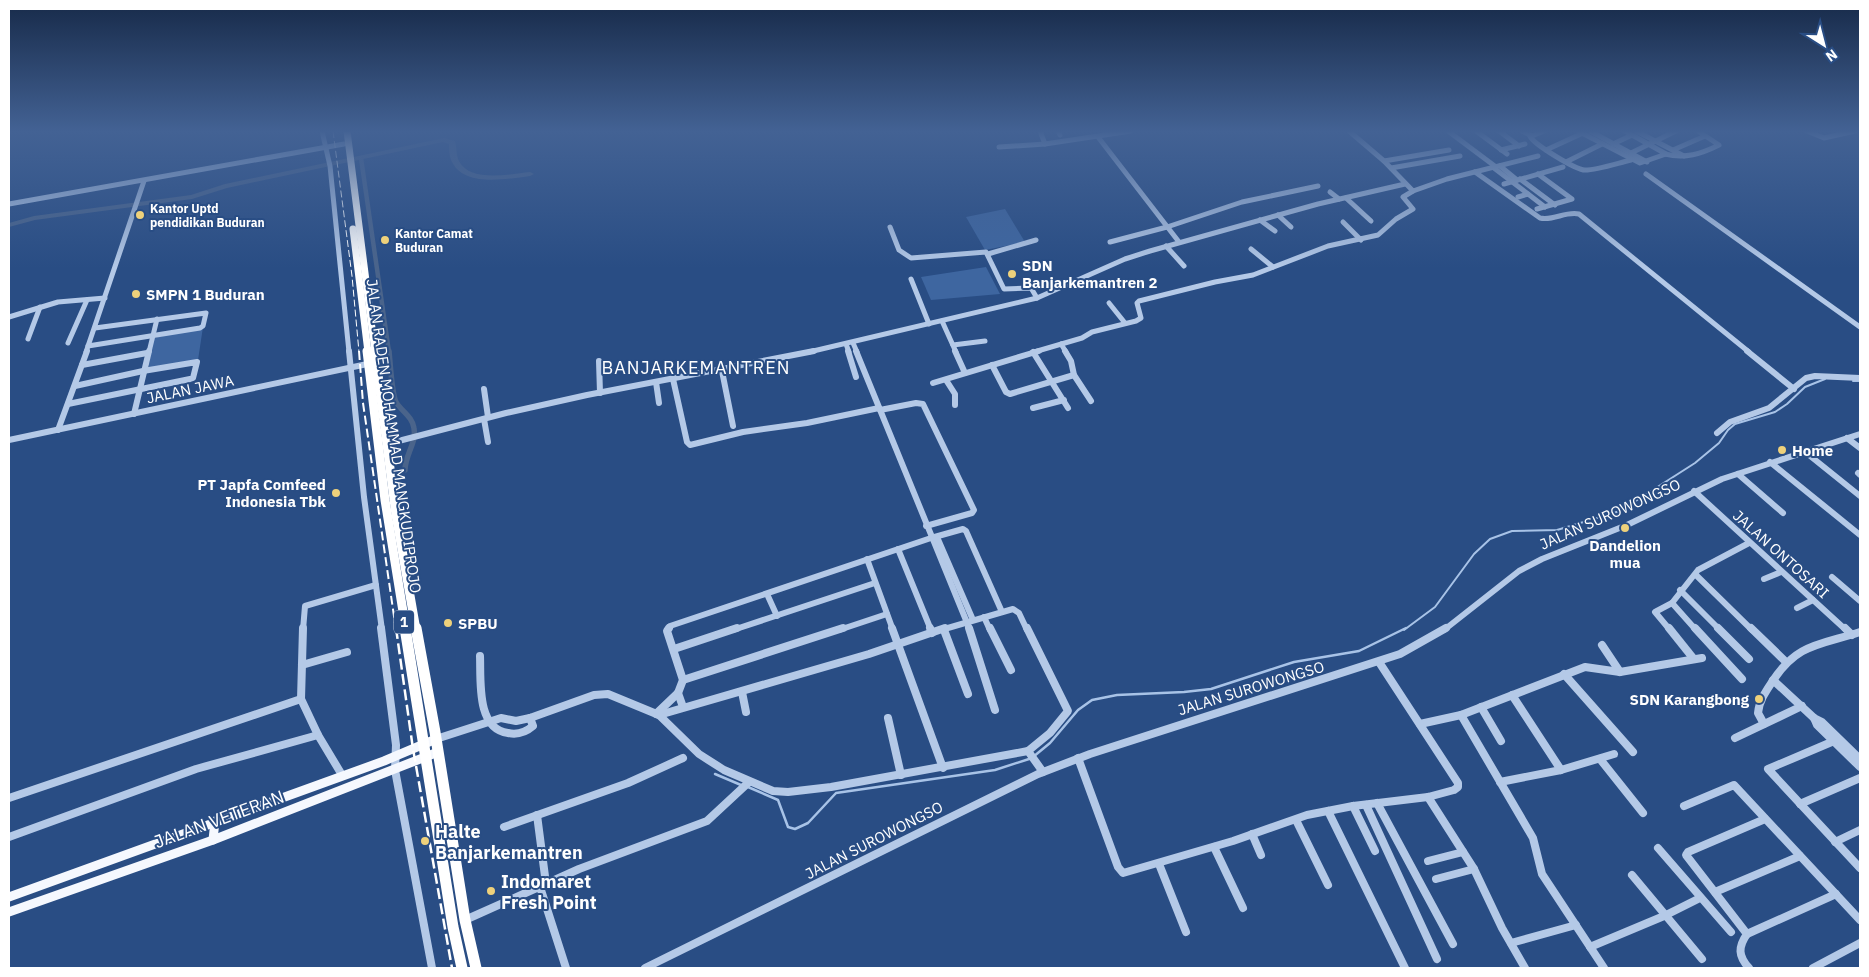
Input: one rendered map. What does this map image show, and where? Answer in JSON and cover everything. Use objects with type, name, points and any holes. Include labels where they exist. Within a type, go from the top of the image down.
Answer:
[{"type":"highway","name":"JALAN RADEN MOHAMMAD MANGKUDIPROJO","points":[[350,177],[372,363],[385,500],[424,744]]},
{"type":"highway","name":"JALAN RADEN MOHAMMAD MANGKUDIPROJO","points":[[372,363],[387,444],[396,515],[436,739]]},
{"type":"highway","name":"1","points":[[436,739],[465,920],[476,968]]},
{"type":"highway","name":"1","points":[[424,744],[452,927],[462,968]]},
{"type":"main road","name":"JALAN VETERAN","points":[[9,897],[436,739]]},
{"type":"main road","name":"JALAN VETERAN","points":[[9,912],[213,840],[438,752]]},
{"type":"main road","points":[[213,840],[215,821]]},
{"type":"street","points":[[9,204],[168,177]]},
{"type":"street","points":[[331,177],[364,496],[396,745],[394,756],[395,770],[432,968]]},
{"type":"street","points":[[1129,177],[1179,242]]},
{"type":"street","points":[[1399,177],[1413,191]]},
{"type":"street","points":[[933,383],[1082,338],[1092,332],[1136,321],[1141,318],[1137,303],[1139,301],[1215,282],[1245,278],[1300,255],[1328,246],[1378,235],[1392,221],[1413,209],[1404,197],[1413,191],[1457,177]]},
{"type":"street","points":[[1481,177],[1540,218],[1548,220],[1571,212],[1579,214],[1792,388]]},
{"type":"street","points":[[1511,177],[1556,205]]},
{"type":"street","points":[[1504,184],[1528,177]]},
{"type":"street","points":[[1537,209],[1571,200],[1571,197],[1542,177]]},
{"type":"street","points":[[1650,177],[1860,327]]},
{"type":"street","points":[[1516,180],[1528,194],[1545,207]]},
{"type":"street","points":[[58,430],[96,328],[144,181]]},
{"type":"street","points":[[387,444],[486,418],[600,392],[722,371],[850,343],[1037,298],[1125,259],[1166,246],[1339,199],[1405,184]]},
{"type":"street","points":[[1110,242],[1167,227],[1242,202],[1318,186]]},
{"type":"street","points":[[1330,192],[1339,199]]},
{"type":"street","points":[[1518,197],[1528,194]]},
{"type":"street","points":[[1346,198],[1371,221]]},
{"type":"street","points":[[1278,215],[1291,227]]},
{"type":"street","points":[[1260,220],[1274,231]]},
{"type":"street","points":[[1343,222],[1361,240]]},
{"type":"street","points":[[890,227],[900,250],[908,257],[922,258],[984,251],[988,254],[1004,288],[1032,288],[1037,298]]},
{"type":"street","points":[[988,254],[1036,240]]},
{"type":"street","points":[[1166,246],[1184,266]]},
{"type":"street","points":[[1251,249],[1273,267]]},
{"type":"street","points":[[911,278],[929,324]]},
{"type":"street","points":[[9,317],[58,302],[105,298]]},
{"type":"street","points":[[68,343],[87,300]]},
{"type":"street","points":[[1109,303],[1125,323]]},
{"type":"street","points":[[28,339],[40,307]]},
{"type":"street","points":[[88,346],[200,328],[203,326],[206,314],[96,328]]},
{"type":"street","points":[[134,414],[147,353],[157,319]]},
{"type":"street","points":[[942,321],[965,372]]},
{"type":"street","points":[[952,345],[985,341]]},
{"type":"street","points":[[850,343],[856,377]]},
{"type":"street","points":[[850,343],[880,409],[926,526],[934,538],[970,620],[995,710]]},
{"type":"street","points":[[1061,344],[1071,361],[1074,375],[1091,401]]},
{"type":"street","points":[[1033,352],[1068,408]]},
{"type":"street","points":[[82,366],[147,353]]},
{"type":"street","points":[[599,360],[600,392]]},
{"type":"street","points":[[68,404],[191,379],[196,362],[75,386]]},
{"type":"street","name":"JALAN JAWA","points":[[9,440],[372,363]]},
{"type":"street","points":[[992,365],[1008,393],[1074,375]]},
{"type":"street","points":[[722,371],[733,426]]},
{"type":"street","points":[[1717,433],[1730,422],[1766,410],[1800,382],[1812,376],[1860,378]]},
{"type":"street","points":[[673,379],[687,442],[690,445],[743,432],[807,423],[835,416],[916,403],[923,404],[974,510],[972,513],[926,526]]},
{"type":"street","points":[[946,380],[955,394],[956,405]]},
{"type":"street","points":[[656,382],[659,402]]},
{"type":"street","points":[[484,389],[488,442]]},
{"type":"street","points":[[1033,408],[1064,400]]},
{"type":"street","name":"JALAN SUROWONGSO","points":[[645,968],[1043,772],[1078,758],[1400,654],[1439,633],[1472,610],[1519,571],[1534,563],[1627,525],[1694,492],[1738,474],[1860,434]]},
{"type":"street","points":[[1847,438],[1860,448]]},
{"type":"street","points":[[1804,451],[1860,496]]},
{"type":"street","points":[[1770,462],[1860,535]]},
{"type":"street","points":[[1738,474],[1783,512]]},
{"type":"street","name":"JALAN ONTOSARI","points":[[1694,492],[1780,572],[1852,635]]},
{"type":"street","points":[[657,714],[678,694],[683,680],[667,631],[670,626],[934,538],[963,530],[966,531],[1002,612]]},
{"type":"street","points":[[1420,724],[1461,715],[1584,667],[1605,672],[1620,672],[1668,666],[1697,658],[1655,614],[1656,610],[1672,603],[1680,590],[1696,575],[1698,570],[1749,543]]},
{"type":"street","points":[[898,549],[932,633]]},
{"type":"street","points":[[867,560],[943,768]]},
{"type":"street","points":[[1764,579],[1780,572]]},
{"type":"street","points":[[1696,575],[1786,662]]},
{"type":"street","points":[[1832,577],[1860,601]]},
{"type":"street","points":[[674,650],[875,583]]},
{"type":"street","points":[[342,775],[318,735],[301,700],[305,606],[376,585]]},
{"type":"street","points":[[1680,590],[1749,659]]},
{"type":"street","points":[[766,594],[777,616]]},
{"type":"street","points":[[1796,608],[1813,600]]},
{"type":"street","points":[[1672,603],[1742,679]]},
{"type":"street","points":[[436,739],[492,724],[501,718],[531,721],[594,695],[608,694],[657,714],[699,754],[746,785],[788,792],[1031,755],[1068,711],[1018,611],[1013,609],[970,620],[944,630],[742,692],[657,714]]},
{"type":"street","points":[[683,680],[887,614]]},
{"type":"street","points":[[984,617],[1010,670]]},
{"type":"street","points":[[944,630],[968,694]]},
{"type":"street","points":[[1764,724],[1758,709],[1773,680],[1786,662],[1800,650],[1860,632]]},
{"type":"street","points":[[1602,645],[1620,672]]},
{"type":"street","points":[[302,665],[347,652]]},
{"type":"street","points":[[480,656],[483,701],[492,724],[510,734],[528,730],[531,721]]},
{"type":"street","points":[[1078,758],[1118,867],[1123,873],[1159,864],[1328,811],[1428,797],[1454,790],[1458,787],[1458,783],[1379,662]]},
{"type":"street","points":[[1564,674],[1633,752]]},
{"type":"street","points":[[1773,680],[1814,718],[1822,722],[1860,759]]},
{"type":"street","points":[[742,692],[746,712]]},
{"type":"street","points":[[678,694],[683,707]]},
{"type":"street","points":[[1512,696],[1561,770]]},
{"type":"street","points":[[9,798],[301,700]]},
{"type":"street","points":[[1735,738],[1802,706]]},
{"type":"street","points":[[1481,707],[1501,742]]},
{"type":"street","points":[[1461,715],[1533,838],[1536,848],[1536,862],[1542,874],[1604,968]]},
{"type":"street","points":[[888,718],[901,775]]},
{"type":"street","points":[[1814,718],[1817,725],[1860,767]]},
{"type":"street","points":[[9,837],[196,769],[318,735]]},
{"type":"street","points":[[1834,741],[1768,769],[1860,868]]},
{"type":"street","points":[[1500,782],[1561,770],[1614,754]]},
{"type":"street","points":[[1031,755],[1043,772]]},
{"type":"street","points":[[504,827],[628,783],[683,758]]},
{"type":"street","points":[[1600,759],[1643,813]]},
{"type":"street","points":[[1800,804],[1860,778]]},
{"type":"street","points":[[1684,806],[1734,784],[1860,920]]},
{"type":"street","points":[[465,920],[579,870],[707,821],[746,785]]},
{"type":"street","points":[[1428,797],[1474,869],[1525,968]]},
{"type":"street","points":[[1377,803],[1453,944]]},
{"type":"street","points":[[1366,805],[1437,959]]},
{"type":"street","points":[[1353,806],[1375,851]]},
{"type":"street","points":[[1328,811],[1405,968]]},
{"type":"street","points":[[537,815],[543,885],[566,968]]},
{"type":"street","points":[[1746,934],[1715,892],[1687,859],[1688,852],[1765,819]]},
{"type":"street","points":[[1296,820],[1328,885]]},
{"type":"street","points":[[1835,842],[1860,830]]},
{"type":"street","points":[[1252,834],[1261,855]]},
{"type":"street","points":[[1214,847],[1243,908]]},
{"type":"street","points":[[1658,848],[1731,932]]},
{"type":"street","points":[[1428,861],[1463,852]]},
{"type":"street","points":[[1715,892],[1800,856]]},
{"type":"street","points":[[1159,864],[1186,932]]},
{"type":"street","points":[[1436,879],[1474,869]]},
{"type":"street","points":[[1632,875],[1664,916],[1702,958]]},
{"type":"street","points":[[1749,968],[1740,958],[1739,953],[1742,940],[1746,934],[1836,894]]},
{"type":"street","points":[[1590,947],[1664,916],[1700,898]]},
{"type":"street","points":[[1511,943],[1576,925]]},
{"type":"street","points":[[1813,968],[1860,943]]},
{"type":"shaded area","points":[[1005,209],[1025,242],[985,250],[966,217]]},
{"type":"shaded area","points":[[986,267],[1000,294],[931,300],[921,277]]},
{"type":"shaded area","points":[[203,327],[198,360],[148,369],[154,338]]},
{"type":"waterway","points":[[9,225],[34,218],[192,197],[225,186],[270,177]]},
{"type":"waterway","points":[[364,177],[389,352]]},
{"type":"waterway","points":[[484,177],[503,177]]},
{"type":"waterway","points":[[389,351],[392,385],[396,402],[409,417],[414,428],[414,438],[405,470]]},
{"type":"waterway","points":[[1404,630],[1435,607],[1474,554],[1490,539],[1512,531],[1557,530],[1620,511],[1695,463],[1719,443],[1735,424],[1775,412],[1787,404],[1805,387],[1825,379]]},
{"type":"waterway","points":[[1853,381],[1860,381]]},
{"type":"waterway","points":[[1033,757],[1050,743],[1078,710],[1092,700],[1117,695],[1211,689],[1294,662],[1359,651],[1406,628]]},
{"type":"waterway","points":[[748,787],[778,800],[788,827],[795,829],[808,823],[836,793],[995,770],[1029,759]]},
{"type":"waterway","points":[[715,774],[741,785]]},
{"type":"railway","points":[[339,177],[352,276],[359,352]]},
{"type":"railway","points":[[359,351],[363,403],[396,630]]},
{"type":"railway","points":[[396,628],[413,749],[452,968]]},
{"type":"place","name":"Kantor Uptd pendidikan Buduran","points":[[140,215]]},
{"type":"place","name":"Kantor Camat Buduran","points":[[385,240]]},
{"type":"place","name":"SDN Banjarkemantren 2","points":[[1012,274]]},
{"type":"place","name":"SMPN 1 Buduran","points":[[136,294]]},
{"type":"place","name":"Home","points":[[1782,450]]},
{"type":"place","name":"PT Japfa Comfeed Indonesia Tbk","points":[[336,493]]},
{"type":"place","name":"Dandelion mua","points":[[1625,528]]},
{"type":"place","name":"SPBU","points":[[448,623]]},
{"type":"place","name":"SDN Karangbong","points":[[1759,699]]},
{"type":"place","name":"Halte Banjarkemantren","points":[[425,841]]},
{"type":"place","name":"Indomaret Fresh Point","points":[[491,891]]},
{"type":"district","name":"BANJARKEMANTREN","points":[[696,367]]}]
